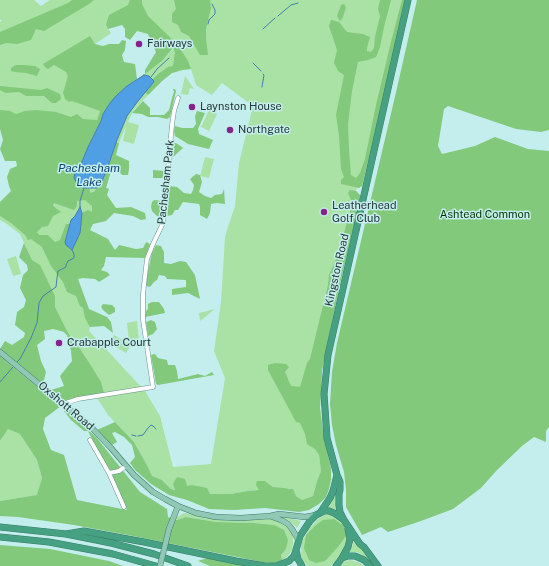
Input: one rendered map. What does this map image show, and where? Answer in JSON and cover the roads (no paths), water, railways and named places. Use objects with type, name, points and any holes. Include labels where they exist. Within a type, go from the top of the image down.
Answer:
[{"type":"highway","name":"Kingston Road","points":[[346,522],[340,512],[340,482],[327,438],[324,394],[328,354],[408,0]]},
{"type":"highway","points":[[66,534],[84,531],[236,561],[264,566],[276,566],[289,561],[294,556],[304,528],[318,514],[330,498],[337,475]]},
{"type":"highway","points":[[340,490],[341,504],[344,514],[364,547],[378,566]]},
{"type":"highway","points":[[318,514],[328,511],[334,513],[346,522],[360,544],[364,547]]},
{"type":"highway","points":[[336,566],[348,548],[350,539],[346,522]]},
{"type":"highway","points":[[0,527],[66,534],[111,543],[154,554],[188,566]]},
{"type":"highway","points":[[0,537],[49,542],[113,554],[156,566]]},
{"type":"highway","points":[[296,550],[298,559],[302,566]]},
{"type":"highway","points":[[342,558],[355,556],[364,560],[370,566]]},
{"type":"main road","name":"Oxshott Road","points":[[0,352],[98,434],[126,466],[153,492],[178,506],[196,513],[216,517],[241,518],[279,514],[305,517],[318,514]]},
{"type":"main road","points":[[160,566],[169,529],[178,506]]},
{"type":"main road","name":"Oxshott Road","points":[[270,516],[288,524],[299,541]]},
{"type":"street","name":"Pachesham Park","points":[[63,404],[83,398],[153,387],[143,320],[142,294],[148,259],[163,223],[172,125],[178,98]]},
{"type":"street","name":"Oxshott Road","points":[[90,440],[109,473],[124,507]]},
{"type":"street","points":[[109,473],[119,471],[126,466]]},
{"type":"water","name":"Pachesham Lake","points":[[144,75],[149,76],[154,81],[127,116],[101,183],[97,188],[84,188],[77,183],[74,178],[75,172],[81,164],[103,114],[116,96],[127,86]]},
{"type":"water","points":[[80,207],[82,213],[80,233],[72,250],[66,245],[65,242],[71,220]]},
{"type":"waterway","points":[[278,16],[291,5],[298,3]]},
{"type":"waterway","points":[[208,24],[209,20],[215,14],[212,4]]},
{"type":"waterway","points":[[263,29],[275,18]]},
{"type":"waterway","points":[[151,77],[169,58]]},
{"type":"waterway","points":[[253,63],[261,71]]},
{"type":"waterway","points":[[262,87],[263,74]]},
{"type":"waterway","points":[[80,207],[80,201],[84,188]]},
{"type":"waterway","points":[[17,362],[31,338],[37,323],[39,303],[43,296],[56,287],[58,271],[66,267],[68,261],[74,258],[72,250]]},
{"type":"waterway","points":[[0,382],[13,367]]},
{"type":"waterway","points":[[138,436],[143,435],[151,425],[156,429]]},
{"type":"waterway","points":[[132,435],[136,436]]},
{"type":"place","name":"Fairways","points":[[139,44]]},
{"type":"place","name":"Laynston House","points":[[192,107]]},
{"type":"place","name":"Northgate","points":[[230,130]]},
{"type":"place","name":"Leatherhead Golf Club","points":[[324,212]]},
{"type":"place","name":"Crabapple Court","points":[[59,343]]},
{"type":"park label","name":"Ashtead Common","points":[[485,215]]}]
